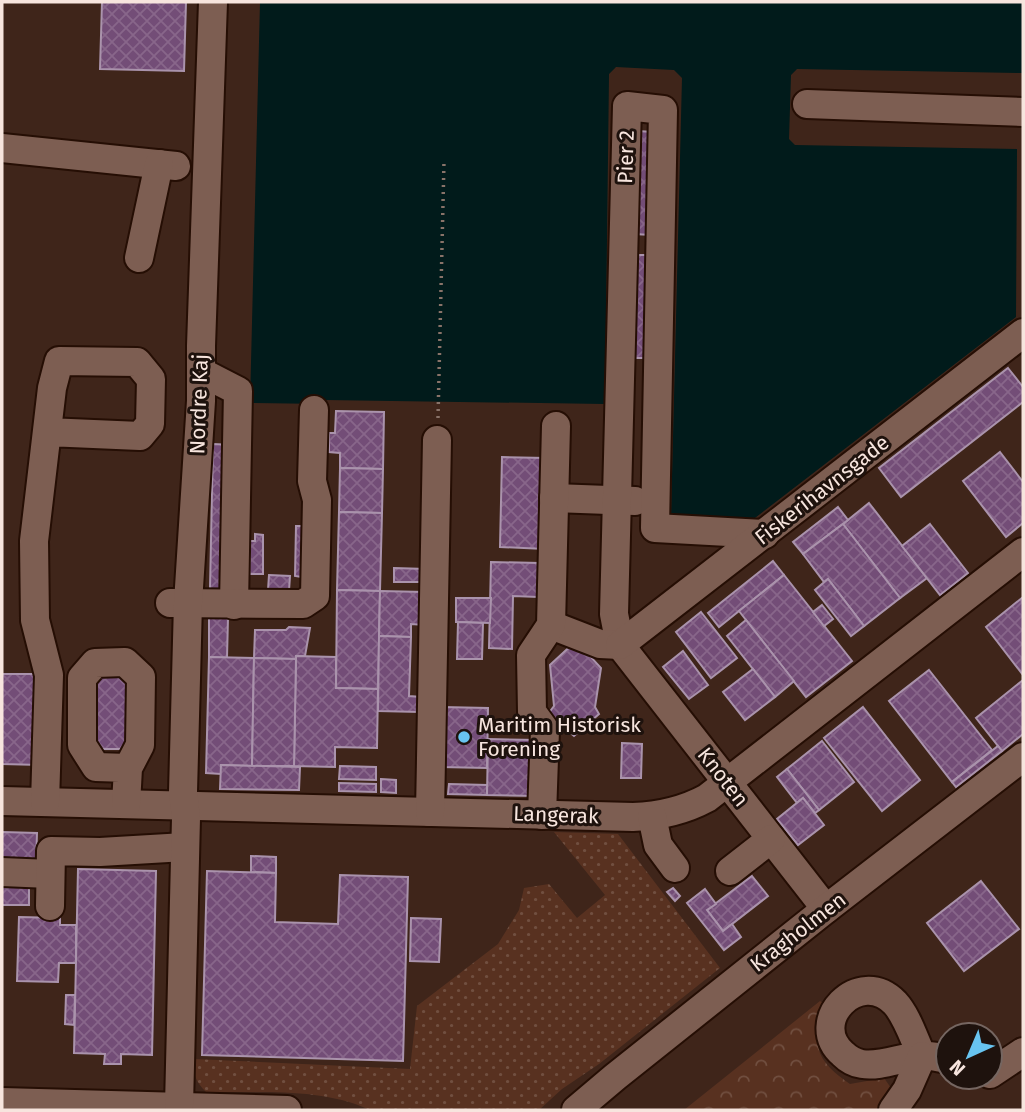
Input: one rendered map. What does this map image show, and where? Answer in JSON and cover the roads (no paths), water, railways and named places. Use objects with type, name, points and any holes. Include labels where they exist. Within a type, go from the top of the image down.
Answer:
[{"type":"street","name":"Nordre Kaj","points":[[178,1106],[185,847],[179,603],[201,372],[213,2]]},
{"type":"street","points":[[807,104],[1023,112]]},
{"type":"street","name":"Pier 2","points":[[620,645],[614,614],[627,106],[663,110],[655,528],[765,534]]},
{"type":"street","points":[[2,148],[168,165],[139,258]]},
{"type":"street","name":"Fiskerihavnsgade","points":[[620,645],[1023,333]]},
{"type":"street","points":[[201,372],[238,391],[234,604]]},
{"type":"street","points":[[179,603],[303,604],[316,596],[317,500],[312,481],[314,410]]},
{"type":"street","points":[[542,815],[545,730],[532,712],[530,655],[551,625],[556,426]]},
{"type":"street","points":[[45,802],[49,675],[35,620],[34,541],[47,432]]},
{"type":"street","points":[[430,812],[437,440]]},
{"type":"street","points":[[554,498],[656,501]]},
{"type":"street","name":"Langerak","points":[[2,801],[652,816],[691,807],[707,798],[1023,552]]},
{"type":"street","points":[[551,625],[600,644],[620,645]]},
{"type":"street","name":"Knoten","points":[[620,645],[826,909]]},
{"type":"street","name":"Kragholmen","points":[[576,1110],[826,909],[1023,757]]},
{"type":"street","points":[[126,804],[128,768]]},
{"type":"street","points":[[652,816],[658,845],[675,868]]},
{"type":"street","points":[[730,871],[771,839]]},
{"type":"street","points":[[50,906],[51,851],[100,852],[185,847]]},
{"type":"street","points":[[2,872],[50,874]]},
{"type":"street","points":[[1004,1065],[1023,1052]]},
{"type":"street","points":[[893,1110],[934,1058]]},
{"type":"street","points":[[2,1102],[37,1106],[178,1106],[287,1110]]},
{"type":"water","points":[[260,2],[1023,2],[1023,73],[797,69],[791,75],[789,139],[795,145],[1017,149],[1016,317],[751,521],[671,518],[682,78],[674,70],[616,67],[609,74],[605,404],[325,400],[325,404],[250,403]]},
{"type":"place","name":"Maritim Historisk Forening","points":[[464,737]]}]
